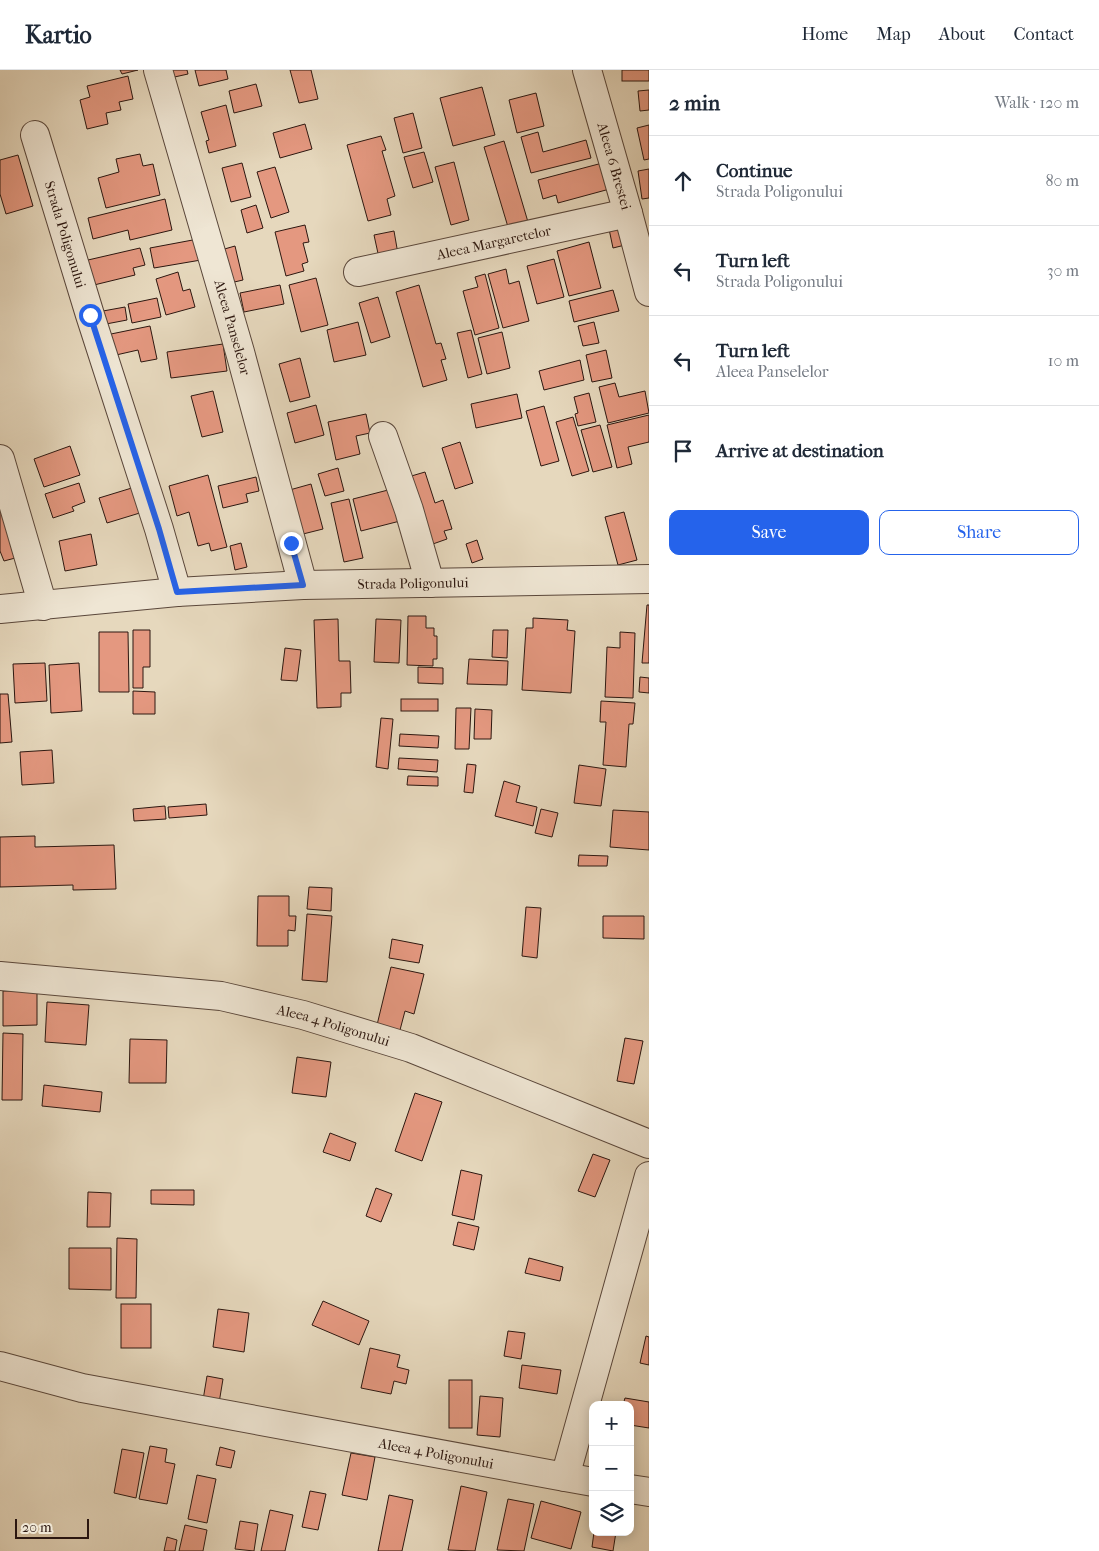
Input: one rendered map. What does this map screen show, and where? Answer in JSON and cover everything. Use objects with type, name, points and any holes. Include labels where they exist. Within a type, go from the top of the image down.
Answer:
[{"type":"street","name":"Aleea Panselelor","points":[[158,70],[240,352],[303,585]]},
{"type":"street","name":"Aleea 6 Brestei","points":[[587,70],[649,292]]},
{"type":"street","name":"Strada Poligonului","points":[[35,135],[90,315],[159,529],[177,592]]},
{"type":"street","name":"Aleea Margaretelor","points":[[358,272],[628,213]]},
{"type":"street","points":[[383,436],[409,510],[430,584]]},
{"type":"street","points":[[0,458],[43,606]]},
{"type":"street","name":"Strada Poligonului","points":[[0,609],[177,592],[303,585],[649,580]]},
{"type":"street","name":"Aleea 4 Poligonului","points":[[0,976],[221,996],[303,1015],[411,1048],[649,1144]]},
{"type":"street","points":[[565,1477],[649,1176]]},
{"type":"street","name":"Aleea 4 Poligonului","points":[[0,1366],[82,1388],[589,1481]]},
{"type":"street","points":[[634,1490],[649,1492]]},
{"type":"building","points":[[120,70],[138,70],[122,74]]},
{"type":"building","points":[[168,70],[187,70],[188,74],[170,78]]},
{"type":"building","points":[[195,70],[226,70],[228,79],[199,86]]},
{"type":"building","points":[[290,70],[311,70],[318,99],[299,103]]},
{"type":"building","points":[[622,70],[649,70],[649,81],[622,81]]},
{"type":"building","points":[[128,76],[133,99],[119,102],[121,110],[106,113],[108,124],[87,129],[80,100],[90,97],[87,86]]},
{"type":"building","points":[[256,84],[262,106],[234,113],[229,91]]},
{"type":"building","points":[[482,87],[495,135],[453,146],[440,98]]},
{"type":"building","points":[[649,90],[649,110],[640,111],[638,91]]},
{"type":"building","points":[[536,93],[544,126],[517,133],[509,100]]},
{"type":"building","points":[[226,105],[236,146],[209,153],[206,141],[209,140],[201,112]]},
{"type":"building","points":[[413,113],[422,148],[403,153],[394,118]]},
{"type":"building","points":[[305,124],[312,149],[280,158],[273,133]]},
{"type":"building","points":[[649,125],[649,159],[644,160],[637,128]]},
{"type":"building","points":[[538,132],[543,152],[586,140],[591,158],[531,173],[521,137]]},
{"type":"building","points":[[381,136],[386,150],[382,151],[395,196],[387,199],[391,215],[368,221],[347,145]]},
{"type":"building","points":[[504,141],[528,222],[508,227],[484,147]]},
{"type":"building","points":[[424,152],[433,182],[413,188],[404,157]]},
{"type":"building","points":[[140,154],[143,166],[153,164],[160,195],[106,208],[98,178],[119,172],[116,159]]},
{"type":"building","points":[[18,155],[33,206],[6,214],[0,194],[0,160]]},
{"type":"building","points":[[610,161],[617,187],[558,203],[556,195],[543,199],[538,180]]},
{"type":"building","points":[[454,162],[469,220],[451,225],[435,167]]},
{"type":"building","points":[[242,163],[251,197],[231,202],[222,168]]},
{"type":"building","points":[[275,167],[289,212],[271,218],[257,172]]},
{"type":"building","points":[[649,169],[649,198],[642,199],[638,171]]},
{"type":"building","points":[[165,199],[172,230],[130,240],[128,230],[93,239],[88,218]]},
{"type":"building","points":[[256,205],[263,228],[247,233],[241,210]]},
{"type":"building","points":[[305,225],[309,242],[303,243],[308,262],[302,264],[304,271],[286,276],[275,232]]},
{"type":"building","points":[[620,226],[625,245],[613,248],[609,229]]},
{"type":"building","points":[[394,231],[398,254],[379,258],[374,235]]},
{"type":"building","points":[[198,239],[201,260],[154,268],[150,248]]},
{"type":"building","points":[[589,242],[601,288],[569,296],[557,251]]},
{"type":"building","points":[[235,246],[243,280],[230,283],[221,250]]},
{"type":"building","points":[[140,248],[145,265],[133,268],[135,275],[94,285],[88,260]]},
{"type":"building","points":[[554,259],[564,297],[537,304],[527,266]]},
{"type":"building","points":[[506,269],[509,284],[519,281],[529,321],[503,328],[488,274]]},
{"type":"building","points":[[178,272],[183,291],[190,289],[195,307],[166,315],[156,279]]},
{"type":"building","points":[[485,274],[499,328],[475,335],[463,291],[478,287],[475,277]]},
{"type":"building","points":[[316,278],[328,325],[301,332],[289,285]]},
{"type":"building","points":[[280,285],[284,304],[244,312],[240,293]]},
{"type":"building","points":[[419,285],[436,344],[441,343],[446,359],[441,360],[447,380],[423,387],[396,292]]},
{"type":"building","points":[[613,290],[619,311],[574,322],[569,301]]},
{"type":"building","points":[[378,297],[390,337],[371,343],[359,303]]},
{"type":"building","points":[[157,298],[161,317],[132,323],[128,304]]},
{"type":"building","points":[[125,307],[127,320],[106,324],[103,311]]},
{"type":"building","points":[[358,322],[366,355],[334,362],[327,330]]},
{"type":"building","points":[[594,322],[599,343],[583,346],[578,326]]},
{"type":"building","points":[[150,326],[157,359],[141,362],[138,350],[116,355],[111,334]]},
{"type":"building","points":[[471,330],[482,374],[468,378],[457,333]]},
{"type":"building","points":[[502,332],[510,368],[487,374],[478,338]]},
{"type":"building","points":[[223,344],[227,371],[171,378],[167,352]]},
{"type":"building","points":[[606,350],[612,378],[592,382],[586,355]]},
{"type":"building","points":[[300,358],[310,397],[290,402],[279,364]]},
{"type":"building","points":[[580,360],[584,380],[544,390],[539,371]]},
{"type":"building","points":[[615,383],[619,397],[645,391],[649,413],[608,423],[599,387]]},
{"type":"building","points":[[213,391],[223,432],[202,437],[191,396]]},
{"type":"building","points":[[589,393],[596,422],[578,426],[575,414],[578,413],[574,397]]},
{"type":"building","points":[[517,394],[522,418],[476,428],[471,404]]},
{"type":"building","points":[[316,405],[324,435],[295,443],[287,413]]},
{"type":"building","points":[[544,406],[559,461],[541,466],[526,411]]},
{"type":"building","points":[[366,414],[370,433],[356,436],[360,454],[336,460],[328,422]]},
{"type":"building","points":[[649,415],[649,442],[628,447],[632,464],[617,468],[607,425]]},
{"type":"building","points":[[573,417],[589,471],[572,476],[556,422]]},
{"type":"building","points":[[600,425],[612,467],[593,472],[581,430]]},
{"type":"building","points":[[460,442],[473,483],[455,489],[442,448]]},
{"type":"building","points":[[70,446],[80,475],[44,487],[34,459]]},
{"type":"building","points":[[338,468],[344,491],[325,496],[318,474]]},
{"type":"building","points":[[425,472],[435,503],[443,500],[452,529],[444,531],[447,539],[430,545],[408,477]]},
{"type":"building","points":[[208,475],[227,547],[211,551],[209,543],[198,546],[189,512],[177,516],[169,486]]},
{"type":"building","points":[[256,477],[259,491],[246,494],[248,502],[223,508],[218,486]]},
{"type":"building","points":[[79,483],[85,502],[72,507],[74,511],[53,518],[45,494]]},
{"type":"building","points":[[311,484],[323,529],[299,535],[286,491]]},
{"type":"building","points":[[135,487],[143,512],[107,523],[99,498]]},
{"type":"building","points":[[392,489],[400,521],[361,531],[353,499]]},
{"type":"building","points":[[349,499],[363,558],[344,562],[331,503]]},
{"type":"building","points":[[0,500],[19,557],[4,561],[0,551]]},
{"type":"building","points":[[624,512],[637,560],[618,565],[605,517]]},
{"type":"building","points":[[91,534],[97,565],[65,571],[59,541]]},
{"type":"building","points":[[477,540],[483,559],[472,563],[466,544]]},
{"type":"building","points":[[241,543],[247,567],[235,570],[230,546]]},
{"type":"building","points":[[647,605],[649,605],[649,663],[642,663]]},
{"type":"building","points":[[408,616],[426,616],[426,628],[434,628],[434,636],[437,636],[437,659],[433,659],[433,666],[407,665]]},
{"type":"building","points":[[533,618],[568,620],[567,630],[575,631],[571,693],[522,690],[526,628],[533,628]]},
{"type":"building","points":[[338,619],[339,661],[350,661],[351,693],[341,693],[341,707],[317,708],[314,620]]},
{"type":"building","points":[[376,619],[401,620],[399,663],[374,662]]},
{"type":"building","points":[[133,630],[150,630],[150,667],[143,667],[143,688],[133,688]]},
{"type":"building","points":[[493,630],[508,630],[507,658],[492,657]]},
{"type":"building","points":[[99,632],[128,632],[129,692],[99,692]]},
{"type":"building","points":[[620,632],[635,633],[633,698],[605,697],[607,647],[620,648]]},
{"type":"building","points":[[285,648],[301,650],[297,681],[281,680]]},
{"type":"building","points":[[469,659],[508,661],[507,685],[467,684]]},
{"type":"building","points":[[45,663],[47,701],[15,703],[13,664]]},
{"type":"building","points":[[79,663],[82,711],[51,713],[49,665]]},
{"type":"building","points":[[418,667],[443,668],[443,684],[418,683]]},
{"type":"building","points":[[640,677],[649,678],[649,693],[639,692]]},
{"type":"building","points":[[133,691],[155,692],[155,714],[133,714]]},
{"type":"building","points":[[0,694],[8,694],[12,742],[0,743]]},
{"type":"building","points":[[401,699],[438,699],[438,711],[401,711]]},
{"type":"building","points":[[601,701],[635,703],[633,724],[629,724],[626,767],[603,765],[606,722],[600,722]]},
{"type":"building","points":[[456,708],[471,708],[469,749],[455,749]]},
{"type":"building","points":[[475,709],[492,710],[491,739],[474,739]]},
{"type":"building","points":[[381,718],[393,719],[388,769],[376,767]]},
{"type":"building","points":[[400,734],[439,736],[438,748],[399,746]]},
{"type":"building","points":[[52,750],[54,783],[22,785],[20,752]]},
{"type":"building","points":[[399,758],[438,760],[437,772],[398,769]]},
{"type":"building","points":[[467,764],[476,765],[473,793],[464,792]]},
{"type":"building","points":[[579,765],[606,769],[601,806],[574,803]]},
{"type":"building","points":[[408,776],[438,777],[438,786],[407,785]]},
{"type":"building","points":[[504,781],[520,786],[516,802],[537,807],[533,826],[495,816]]},
{"type":"building","points":[[206,804],[207,815],[169,818],[168,807]]},
{"type":"building","points":[[165,806],[166,819],[134,821],[133,809]]},
{"type":"building","points":[[541,809],[558,813],[552,837],[535,833]]},
{"type":"building","points":[[613,810],[649,812],[649,850],[610,847]]},
{"type":"building","points":[[35,836],[35,847],[114,845],[116,889],[73,890],[73,885],[0,887],[0,837]]},
{"type":"building","points":[[579,855],[608,856],[607,866],[578,866]]},
{"type":"building","points":[[309,887],[332,888],[331,911],[307,909]]},
{"type":"building","points":[[258,896],[289,896],[289,916],[296,916],[295,931],[288,930],[288,946],[257,946]]},
{"type":"building","points":[[526,907],[541,908],[537,958],[522,956]]},
{"type":"building","points":[[307,914],[332,916],[327,982],[302,980]]},
{"type":"building","points":[[603,916],[644,916],[644,939],[603,938]]},
{"type":"building","points":[[392,939],[423,945],[419,963],[389,958]]},
{"type":"building","points":[[391,967],[424,974],[414,1014],[405,1011],[400,1030],[377,1025]]},
{"type":"building","points":[[37,990],[37,1025],[3,1026],[3,991]]},
{"type":"building","points":[[47,1002],[89,1005],[86,1045],[45,1042]]},
{"type":"building","points":[[3,1033],[23,1034],[22,1100],[2,1100]]},
{"type":"building","points":[[625,1038],[643,1041],[634,1084],[617,1081]]},
{"type":"building","points":[[130,1039],[167,1040],[166,1083],[129,1083]]},
{"type":"building","points":[[297,1057],[331,1062],[326,1097],[292,1093]]},
{"type":"building","points":[[44,1085],[102,1092],[100,1112],[42,1106]]},
{"type":"building","points":[[415,1093],[442,1102],[422,1161],[395,1151]]},
{"type":"building","points":[[330,1133],[356,1143],[350,1161],[323,1152]]},
{"type":"building","points":[[593,1154],[610,1160],[595,1197],[578,1191]]},
{"type":"building","points":[[461,1170],[482,1175],[474,1220],[452,1215]]},
{"type":"building","points":[[376,1188],[392,1194],[381,1222],[366,1216]]},
{"type":"building","points":[[151,1190],[194,1190],[194,1205],[151,1204]]},
{"type":"building","points":[[88,1192],[111,1193],[110,1227],[87,1227]]},
{"type":"building","points":[[458,1222],[479,1227],[474,1250],[453,1245]]},
{"type":"building","points":[[117,1238],[137,1239],[136,1298],[116,1298]]},
{"type":"building","points":[[69,1248],[111,1248],[111,1290],[69,1289]]},
{"type":"building","points":[[529,1258],[563,1267],[560,1281],[525,1273]]},
{"type":"building","points":[[323,1301],[369,1321],[359,1345],[312,1325]]},
{"type":"building","points":[[121,1304],[151,1304],[151,1348],[121,1348]]},
{"type":"building","points":[[218,1309],[249,1313],[244,1352],[213,1347]]},
{"type":"building","points":[[508,1331],[525,1333],[521,1359],[504,1356]]},
{"type":"building","points":[[646,1336],[649,1337],[649,1365],[640,1363]]},
{"type":"building","points":[[370,1348],[400,1355],[397,1367],[409,1370],[406,1384],[394,1381],[391,1394],[361,1388]]},
{"type":"building","points":[[522,1365],[561,1370],[557,1394],[519,1388]]},
{"type":"building","points":[[207,1376],[223,1379],[219,1403],[203,1400]]},
{"type":"building","points":[[449,1380],[472,1380],[472,1428],[449,1428]]},
{"type":"building","points":[[480,1396],[503,1398],[500,1437],[477,1435]]},
{"type":"building","points":[[625,1398],[649,1402],[649,1428],[634,1426],[634,1401],[624,1401]]},
{"type":"building","points":[[150,1446],[167,1449],[165,1462],[175,1464],[167,1504],[139,1499]]},
{"type":"building","points":[[220,1447],[235,1451],[231,1468],[216,1465]]},
{"type":"building","points":[[122,1449],[144,1453],[136,1498],[114,1493]]},
{"type":"building","points":[[351,1453],[375,1457],[367,1500],[342,1495]]},
{"type":"building","points":[[197,1475],[216,1479],[207,1523],[188,1519]]},
{"type":"building","points":[[461,1486],[487,1492],[475,1551],[448,1550]]},
{"type":"building","points":[[310,1491],[326,1494],[318,1530],[302,1527]]},
{"type":"building","points":[[389,1495],[413,1500],[402,1551],[378,1551]]},
{"type":"building","points":[[508,1499],[534,1504],[524,1551],[497,1550]]},
{"type":"building","points":[[541,1501],[581,1512],[571,1549],[531,1538]]},
{"type":"building","points":[[270,1510],[293,1515],[285,1551],[261,1551]]},
{"type":"building","points":[[240,1521],[258,1524],[254,1551],[235,1549]]},
{"type":"building","points":[[185,1525],[207,1530],[203,1551],[179,1551]]},
{"type":"building","points":[[593,1536],[615,1536],[613,1551],[592,1547]]},
{"type":"building","points":[[167,1537],[177,1540],[175,1551],[164,1551]]},
{"type":"route","points":[[90,315],[159,529],[177,592],[303,585],[291,543]]}]
